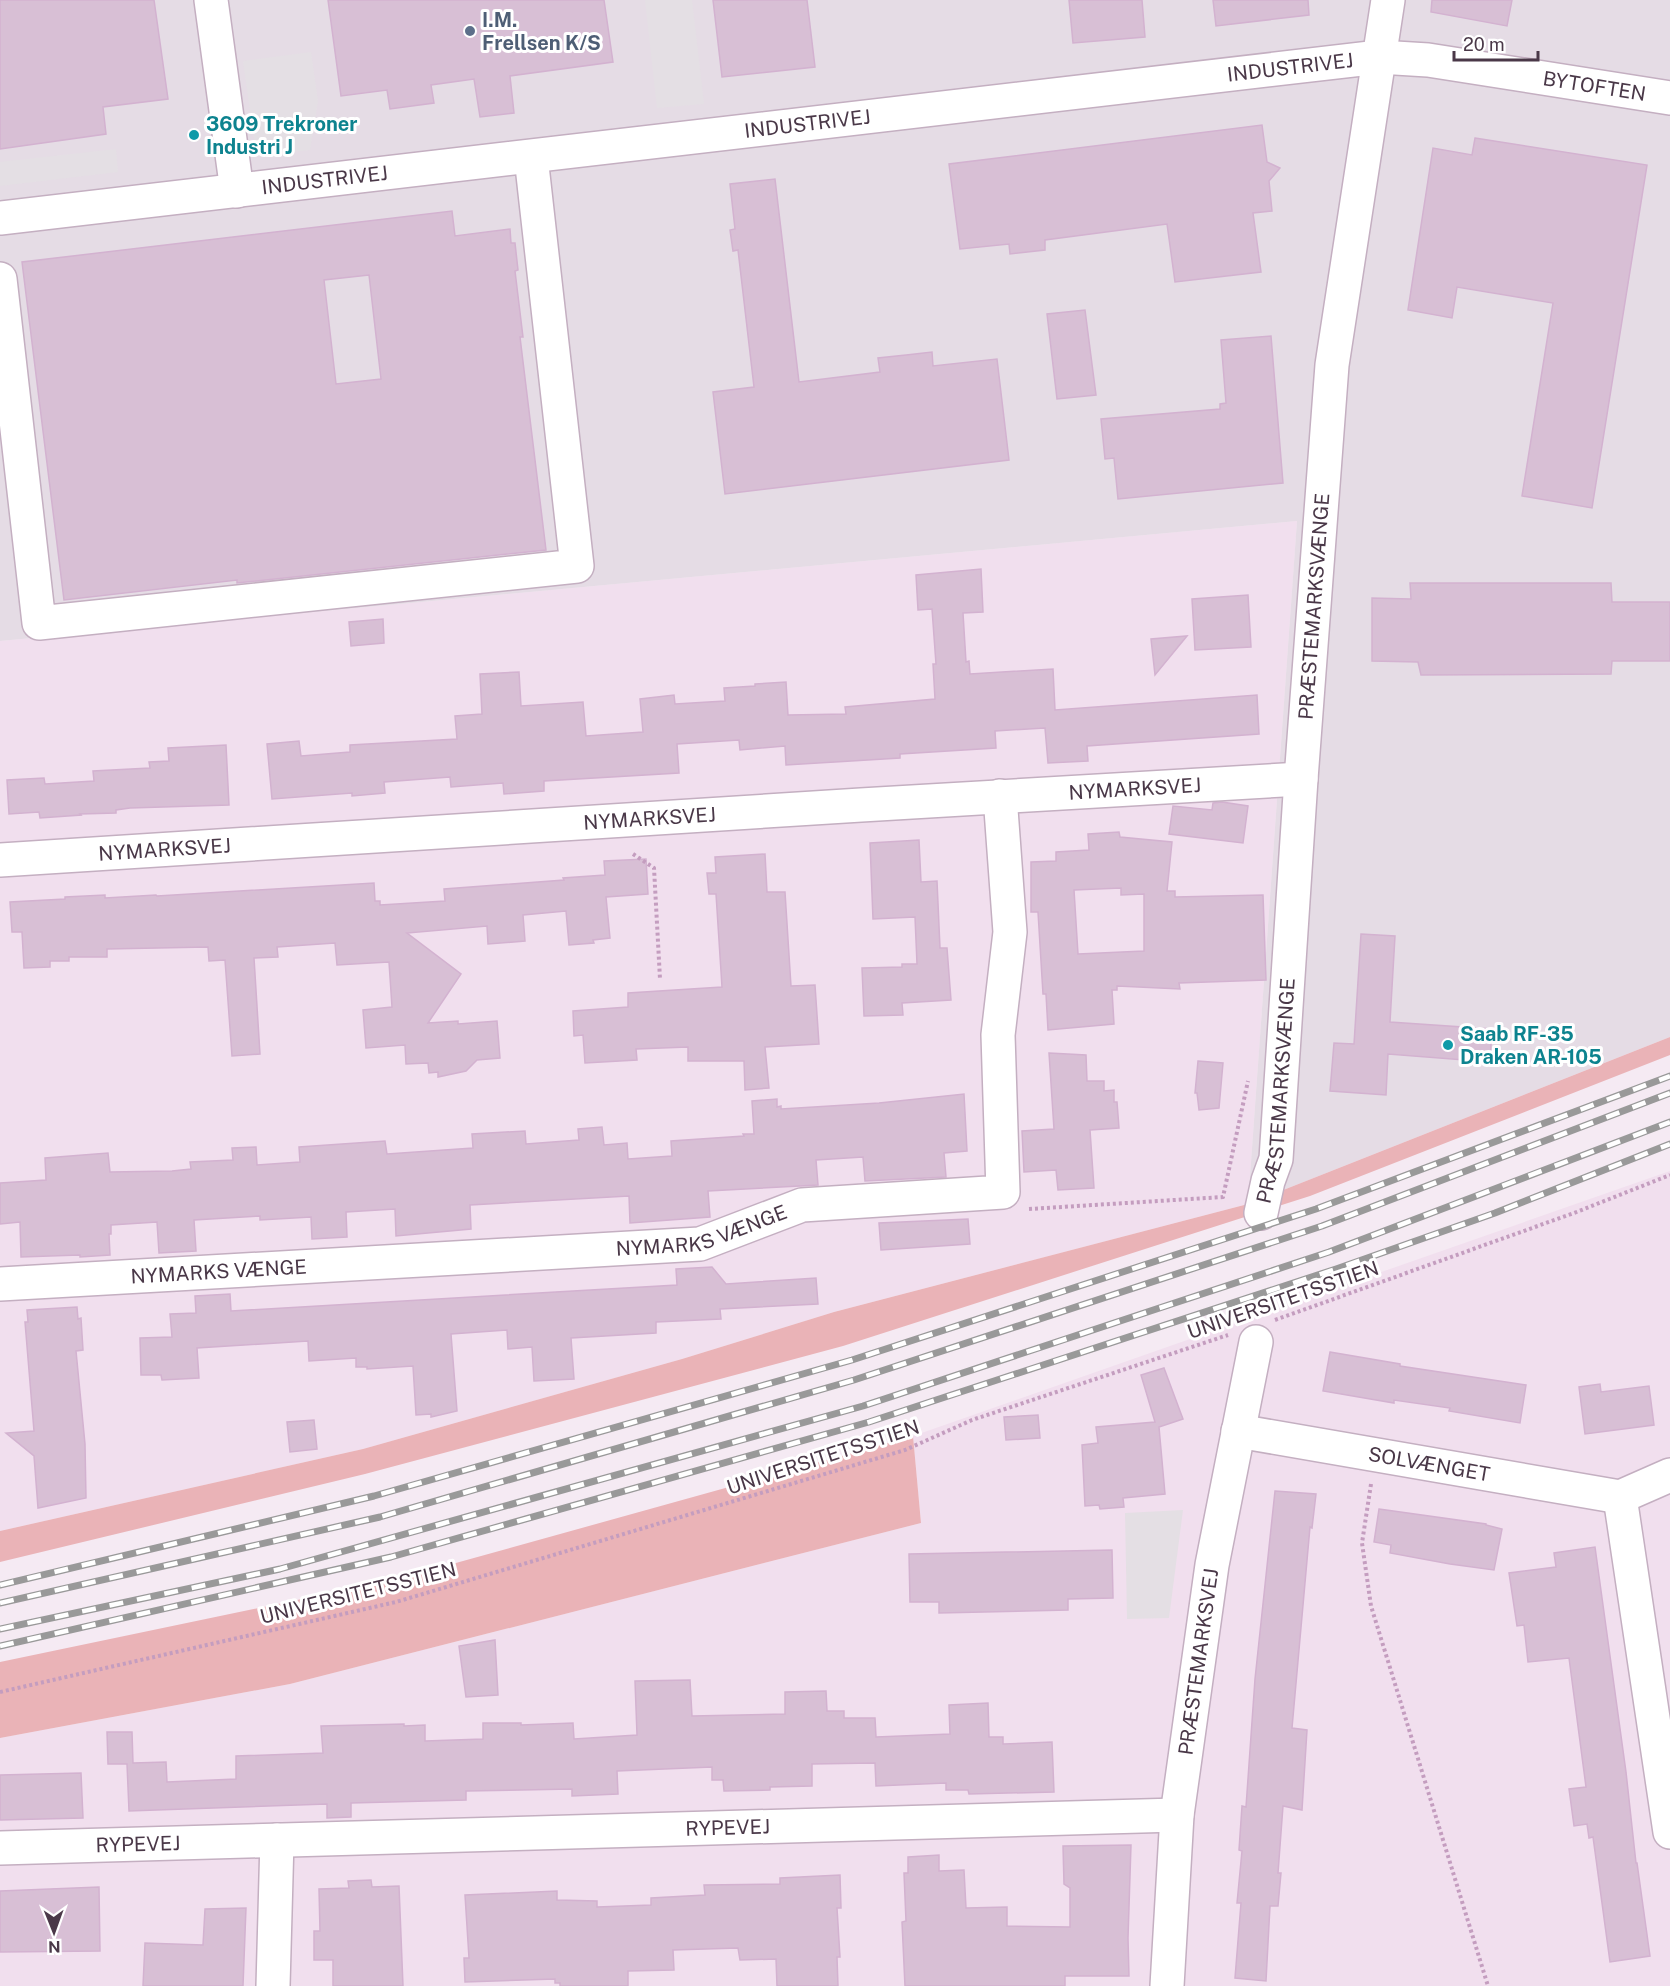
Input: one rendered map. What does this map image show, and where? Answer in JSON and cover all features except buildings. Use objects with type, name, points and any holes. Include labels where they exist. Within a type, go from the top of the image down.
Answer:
[{"type":"street","name":"INDUSTRIVEJ","points":[[211,0],[237,191]]},
{"type":"street","name":"PRÆSTEMARKSVÆNGE","points":[[1261,1214],[1276,1160],[1301,779],[1332,365],[1388,0]]},
{"type":"street","name":"INDUSTRIVEJ","points":[[0,218],[1379,57]]},
{"type":"street","name":"BYTOFTEN","points":[[1379,57],[1428,60],[1670,99]]},
{"type":"street","points":[[0,279],[39,623],[577,566],[531,157]]},
{"type":"street","name":"NYMARKSVEJ","points":[[0,860],[1301,779]]},
{"type":"street","points":[[1000,796],[1010,932],[998,1035],[1003,1192]]},
{"type":"street","name":"NYMARKS VÆNGE","points":[[0,1284],[700,1244],[802,1205],[1003,1192]]},
{"type":"street","name":"PRÆSTEMARKSVEJ","points":[[1167,1986],[1177,1815],[1212,1565],[1256,1332]]},
{"type":"street","name":"SOLVÆNGET","points":[[1238,1431],[1620,1497]]},
{"type":"street","points":[[1670,1475],[1620,1497],[1670,1832]]},
{"type":"street","name":"RYPEVEJ","points":[[0,1848],[1177,1815]]},
{"type":"street","points":[[273,1986],[277,1840]]},
{"type":"path","points":[[633,854],[654,867],[660,979]]},
{"type":"path","points":[[1003,1192],[1023,1209],[1223,1197],[1248,1080]]},
{"type":"path","name":"UNIVERSITETSSTIEN","points":[[0,1692],[396,1602],[905,1450],[972,1420],[1256,1332],[1670,1175]]},
{"type":"path","points":[[1376,1455],[1362,1543],[1371,1606],[1488,1986]]},
{"type":"shaded area","points":[[0,0],[1670,0],[1670,1037],[1248,1204],[1297,521],[0,641]]},
{"type":"shaded area","points":[[645,0],[692,0],[704,104],[657,108]]},
{"type":"shaded area","points":[[311,52],[318,101],[310,150],[268,155],[255,146],[243,61]]},
{"type":"shaded area","points":[[116,149],[118,172],[0,186],[0,162]]},
{"type":"shaded area","points":[[1297,521],[1248,1204],[834,1312],[682,1359],[363,1449],[0,1531],[0,641]]},
{"type":"shaded area","points":[[1670,1037],[1670,1055],[1310,1196],[843,1346],[365,1474],[0,1562],[0,1531],[363,1449],[682,1359],[834,1312],[1248,1204]]},
{"type":"shaded area","points":[[1670,1171],[1670,1986],[0,1986],[0,1738],[290,1684],[921,1523],[913,1436]]},
{"type":"shaded area","points":[[913,1436],[921,1523],[290,1684],[0,1738],[0,1662],[398,1579]]},
{"type":"shaded area","points":[[1183,1510],[1169,1618],[1127,1619],[1125,1513]]},
{"type":"railway","points":[[0,1585],[374,1496],[852,1360],[1316,1209],[1670,1076]]},
{"type":"railway","points":[[0,1603],[380,1517],[854,1380],[1322,1226],[1670,1093]]},
{"type":"railway","points":[[0,1629],[280,1569],[863,1406],[1329,1252],[1670,1122]]},
{"type":"railway","points":[[0,1646],[391,1557],[869,1422],[1336,1269],[1495,1213],[1670,1144]]},
{"type":"place","name":"I.M. Frellsen K/S","points":[[470,31]]},
{"type":"place","name":"3609 Trekroner Industri J","points":[[194,135]]},
{"type":"place","name":"Saab RF-35 Draken AR-105","points":[[1448,1045]]}]
